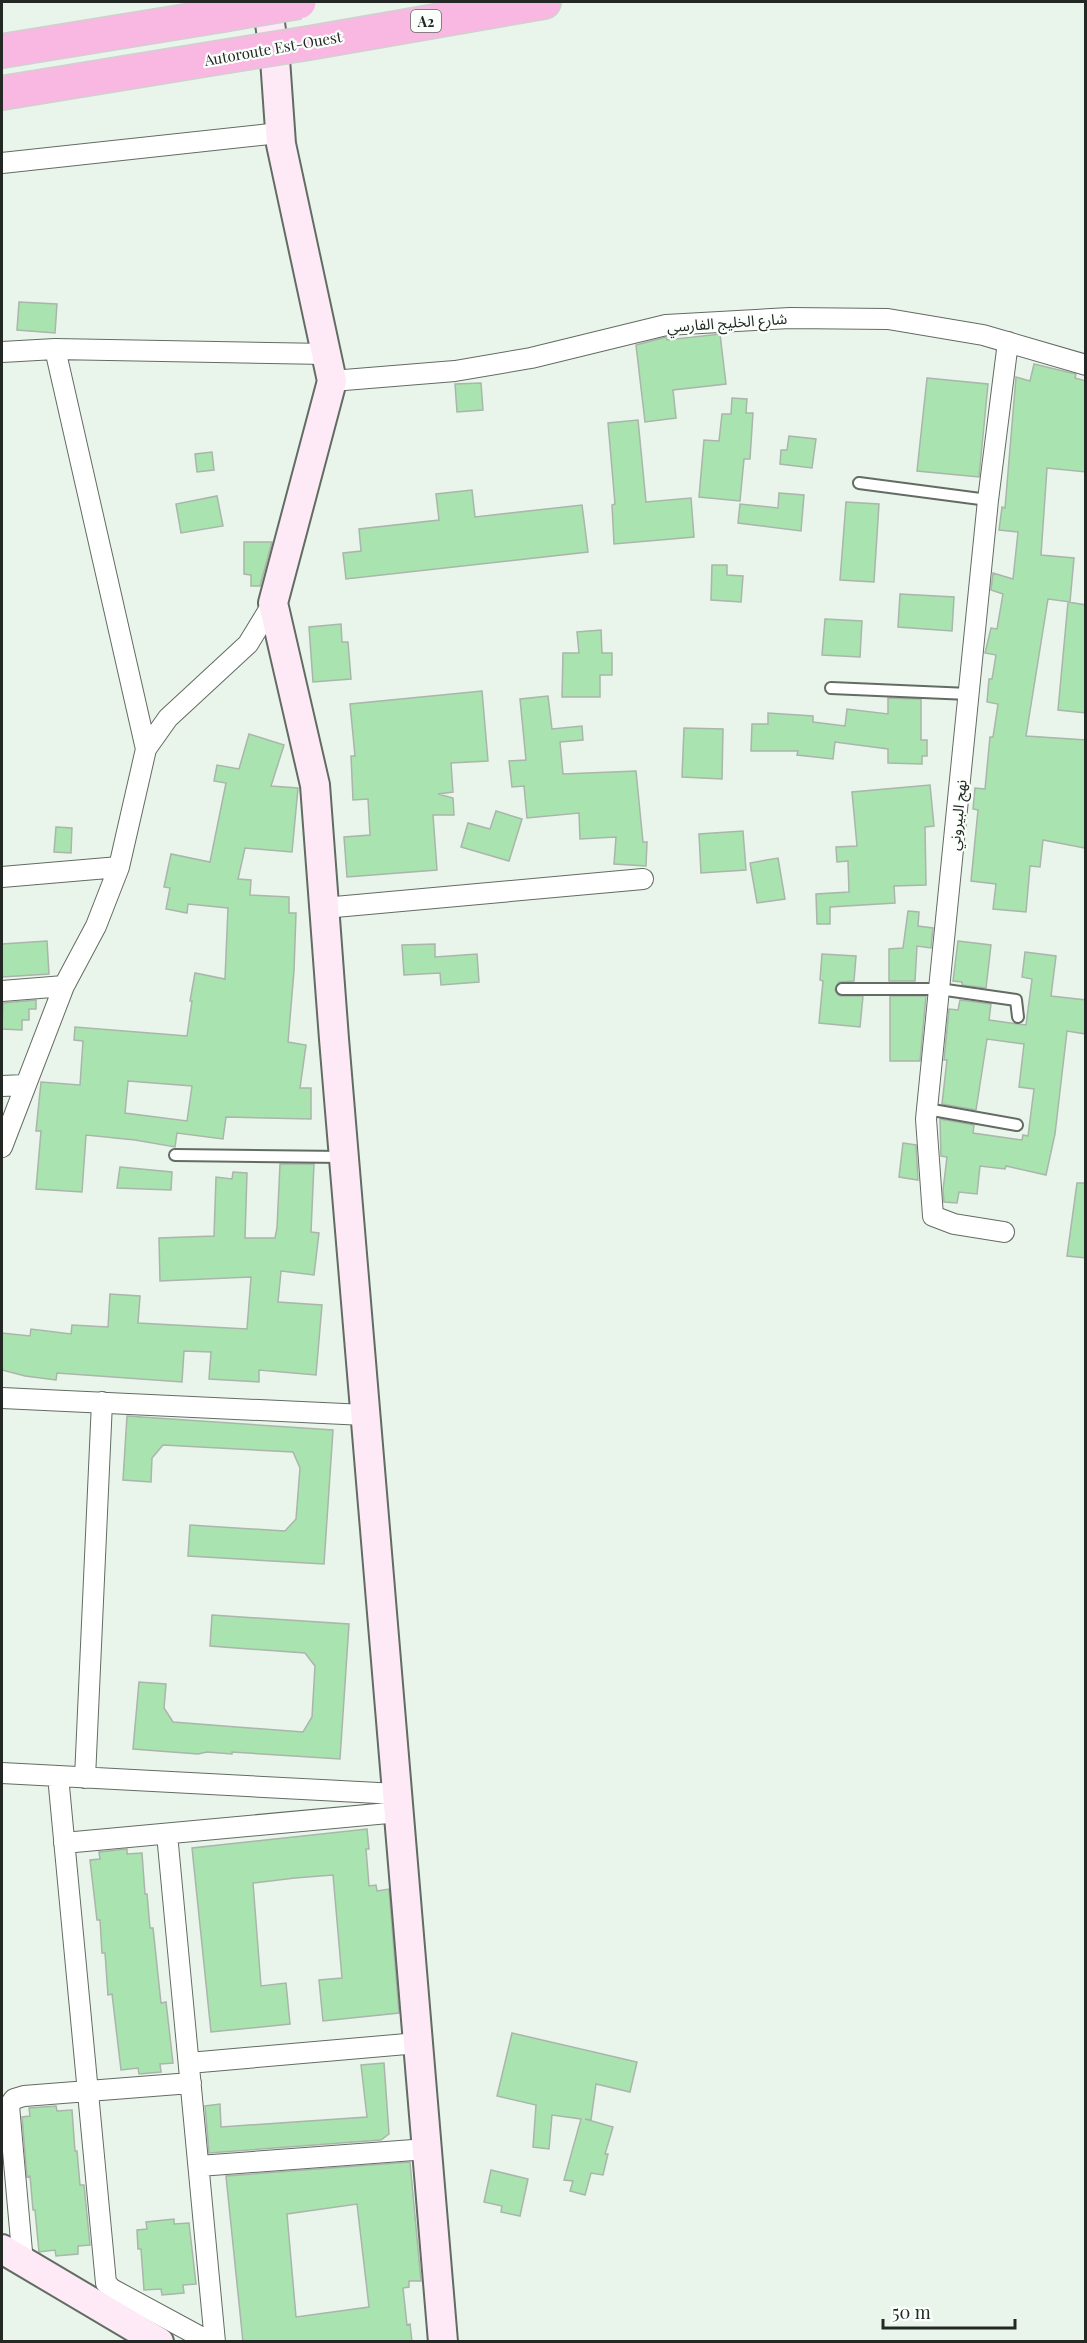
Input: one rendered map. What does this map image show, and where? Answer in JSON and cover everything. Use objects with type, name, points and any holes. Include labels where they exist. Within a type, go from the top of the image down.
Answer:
[{"type":"highway","points":[[2,51],[299,2]]},
{"type":"highway","name":"Autoroute Est-Ouest","points":[[2,93],[544,2]]},
{"type":"street","points":[[2,1147],[64,986],[96,926],[119,867],[146,749],[168,718],[248,644],[273,603],[329,368],[279,133],[275,59],[267,2]]},
{"type":"street","points":[[2,163],[279,133]]},
{"type":"street","name":"شارع الخليج الفارسي","points":[[2,352],[55,349],[329,368],[455,371],[531,358],[666,325],[790,318],[888,319],[983,335],[1086,365]]},
{"type":"street","name":"نهج البيروني","points":[[1004,1232],[954,1224],[933,1216],[926,1119],[988,500],[1008,342]]},
{"type":"street","points":[[55,349],[146,749]]},
{"type":"street","points":[[273,603],[315,785],[343,1157],[443,2342]]},
{"type":"street","points":[[2,877],[119,867]]},
{"type":"street","points":[[324,908],[643,879]]},
{"type":"street","points":[[2,991],[64,986]]},
{"type":"street","points":[[2,1086],[25,1085]]},
{"type":"street","points":[[2,1398],[365,1415]]},
{"type":"street","points":[[86,1778],[102,1402]]},
{"type":"street","points":[[2,1773],[398,1803]]},
{"type":"street","points":[[58,1776],[106,2283],[112,2289],[210,2342]]},
{"type":"street","points":[[64,1843],[167,1834],[398,1803]]},
{"type":"street","points":[[167,1834],[215,2342]]},
{"type":"street","points":[[189,2063],[418,2043]]},
{"type":"street","points":[[159,2342],[12,2256],[9,2106],[14,2099],[24,2096],[191,2083]]},
{"type":"street","points":[[199,2166],[427,2149]]},
{"type":"lane","points":[[859,483],[988,500]]},
{"type":"lane","points":[[831,688],[969,694]]},
{"type":"lane","points":[[842,989],[939,989],[1016,1000],[1018,1017]]},
{"type":"lane","points":[[927,1109],[1017,1125]]},
{"type":"lane","points":[[175,1155],[343,1157]]},
{"type":"building","points":[[19,302],[57,304],[55,333],[17,330]]},
{"type":"building","points":[[720,334],[726,384],[673,390],[676,418],[645,422],[636,345],[666,337],[667,340]]},
{"type":"building","points":[[1034,364],[1076,374],[1075,378],[1086,381],[1086,472],[1047,468],[1041,555],[1074,558],[1070,602],[1048,599],[1026,736],[1086,740],[1086,841],[1084,848],[1043,840],[1040,867],[1030,866],[1026,912],[993,909],[996,884],[971,881],[978,810],[973,809],[975,788],[985,789],[990,737],[993,737],[998,704],[987,702],[989,679],[992,679],[996,655],[985,653],[991,628],[997,629],[1003,594],[991,590],[993,573],[1013,579],[1018,532],[999,530],[1002,507],[1005,508],[1016,377],[1030,381]]},
{"type":"building","points":[[927,378],[988,384],[979,477],[917,471]]},
{"type":"building","points":[[481,383],[483,410],[457,412],[455,384]]},
{"type":"building","points":[[732,398],[747,399],[746,413],[753,413],[750,459],[744,459],[740,501],[699,497],[704,440],[719,441],[722,414],[731,414]]},
{"type":"building","points":[[638,420],[646,502],[691,498],[694,537],[614,544],[612,505],[615,504],[608,423]]},
{"type":"building","points":[[789,436],[816,439],[812,468],[780,464],[781,450],[787,450]]},
{"type":"building","points":[[212,452],[214,470],[197,472],[195,454]]},
{"type":"building","points":[[472,490],[475,517],[582,505],[588,552],[346,579],[343,553],[361,551],[359,529],[439,520],[436,494]]},
{"type":"building","points":[[779,493],[804,495],[801,531],[738,523],[740,504],[778,508]]},
{"type":"building","points":[[217,496],[223,526],[181,533],[176,504]]},
{"type":"building","points":[[846,502],[879,504],[874,582],[840,580]]},
{"type":"building","points":[[244,542],[272,542],[260,586],[251,586],[251,575],[244,574]]},
{"type":"building","points":[[712,565],[727,565],[727,575],[743,576],[741,602],[711,600]]},
{"type":"building","points":[[900,594],[954,597],[952,631],[898,627]]},
{"type":"building","points":[[1068,602],[1086,605],[1086,713],[1058,710]]},
{"type":"building","points":[[825,619],[862,621],[860,657],[822,655]]},
{"type":"building","points":[[341,624],[342,642],[348,642],[351,679],[313,682],[309,627]]},
{"type":"building","points":[[601,630],[602,653],[612,653],[612,675],[600,675],[600,697],[562,697],[563,653],[579,653],[577,632]]},
{"type":"building","points":[[482,691],[488,761],[451,763],[453,792],[438,794],[453,798],[454,815],[433,815],[437,870],[347,877],[344,837],[370,835],[368,799],[353,800],[351,756],[355,756],[350,704]]},
{"type":"building","points":[[548,696],[552,729],[582,726],[583,740],[560,742],[563,774],[636,771],[643,842],[647,842],[646,866],[614,864],[616,837],[580,839],[579,813],[527,818],[524,786],[512,787],[509,761],[526,760],[520,699]]},
{"type":"building","points":[[888,698],[921,699],[921,740],[927,740],[927,756],[922,756],[922,764],[888,763],[888,749],[835,742],[833,759],[797,755],[798,751],[751,751],[752,724],[768,724],[768,713],[813,716],[813,722],[845,726],[847,709],[888,714]]},
{"type":"building","points":[[684,728],[723,729],[722,779],[682,777]]},
{"type":"building","points":[[249,734],[284,745],[271,786],[298,788],[292,852],[245,848],[238,879],[251,880],[250,895],[289,897],[289,913],[296,913],[288,1042],[306,1045],[300,1088],[311,1088],[311,1119],[226,1117],[223,1139],[177,1133],[175,1147],[86,1135],[82,1192],[36,1189],[41,1131],[36,1131],[41,1082],[80,1085],[83,1041],[74,1040],[75,1027],[187,1036],[195,973],[225,979],[228,908],[188,904],[187,913],[166,909],[170,888],[164,887],[171,854],[210,862],[226,783],[214,781],[217,765],[239,769]],"holes":[[[128,1081],[192,1086],[187,1121],[125,1113]]]},
{"type":"building","points":[[930,785],[934,826],[925,827],[926,885],[894,886],[895,903],[830,907],[830,924],[817,924],[816,894],[849,892],[848,861],[837,862],[836,847],[857,846],[852,792]]},
{"type":"building","points":[[496,811],[522,819],[509,861],[461,847],[468,823],[490,829]]},
{"type":"building","points":[[56,827],[72,828],[71,853],[54,852]]},
{"type":"building","points":[[743,831],[746,870],[701,873],[699,834]]},
{"type":"building","points":[[778,858],[785,899],[757,903],[750,863]]},
{"type":"building","points":[[908,911],[919,912],[918,926],[933,928],[931,948],[917,946],[915,981],[889,981],[889,949],[903,948]]},
{"type":"building","points":[[47,941],[49,974],[2,977],[2,944]]},
{"type":"building","points":[[958,941],[991,945],[986,988],[962,985],[962,982],[953,981]]},
{"type":"building","points":[[435,944],[435,957],[477,954],[479,982],[441,985],[440,973],[404,975],[402,945]]},
{"type":"building","points":[[1025,952],[1056,956],[1051,996],[1086,1000],[1086,1034],[1067,1031],[1055,1134],[1046,1175],[1006,1166],[1005,1169],[980,1166],[977,1194],[959,1192],[957,1203],[944,1202],[947,1157],[941,1156],[940,1119],[974,1125],[973,1133],[1022,1140],[1023,1135],[1028,1136],[1034,1089],[1019,1087],[1024,1044],[987,1039],[976,1110],[942,1104],[949,1009],[958,1010],[960,1000],[991,1004],[989,1020],[1026,1025],[1032,979],[1022,977]]},
{"type":"building","points":[[822,954],[856,956],[854,981],[839,982],[835,990],[841,996],[863,996],[860,1027],[819,1023],[823,981],[820,980]]},
{"type":"building","points":[[890,996],[926,996],[920,1061],[890,1061]]},
{"type":"building","points":[[36,1000],[36,1009],[29,1009],[29,1020],[22,1020],[22,1030],[2,1029],[3,1003]]},
{"type":"building","points":[[903,1143],[916,1145],[918,1180],[899,1177]]},
{"type":"building","points":[[280,1164],[314,1164],[311,1232],[319,1233],[314,1275],[281,1271],[278,1302],[322,1305],[316,1375],[259,1370],[259,1382],[209,1379],[211,1352],[184,1351],[182,1382],[57,1373],[56,1380],[2,1370],[2,1333],[30,1336],[31,1329],[71,1334],[72,1325],[108,1327],[110,1294],[140,1296],[138,1323],[247,1329],[251,1277],[160,1281],[159,1238],[214,1236],[216,1177],[232,1179],[233,1172],[247,1173],[245,1238],[275,1238]]},
{"type":"building","points":[[120,1167],[172,1172],[171,1190],[117,1188]]},
{"type":"building","points":[[1077,1183],[1086,1183],[1086,1258],[1067,1256]]},
{"type":"building","points":[[127,1416],[333,1430],[324,1564],[188,1556],[190,1525],[285,1531],[296,1519],[300,1468],[293,1452],[163,1445],[152,1458],[151,1482],[123,1480]]},
{"type":"building","points":[[212,1615],[349,1624],[340,1759],[232,1752],[232,1754],[207,1752],[198,1754],[133,1749],[139,1682],[166,1684],[164,1708],[173,1722],[303,1732],[312,1717],[315,1666],[305,1653],[210,1646]]},
{"type":"building","points":[[367,1829],[369,1886],[376,1885],[377,1891],[389,1889],[399,2013],[323,2021],[319,1980],[342,1978],[333,1875],[295,1878],[253,1883],[261,1986],[286,1983],[290,2024],[211,2032],[192,1848]]},
{"type":"building","points":[[127,1849],[127,1854],[142,1853],[145,1894],[147,1894],[150,1928],[153,1928],[161,2003],[166,2002],[173,2063],[160,2064],[161,2072],[139,2074],[138,2068],[121,2070],[112,1994],[108,1995],[105,1953],[102,1953],[100,1920],[97,1920],[90,1860],[100,1859],[99,1852]]},
{"type":"building","points":[[512,2033],[637,2062],[630,2092],[596,2084],[591,2120],[585,2119],[613,2127],[605,2154],[608,2154],[603,2175],[591,2173],[585,2195],[570,2191],[573,2181],[564,2180],[581,2119],[552,2115],[549,2149],[533,2147],[536,2105],[497,2096]]},
{"type":"building","points":[[384,2063],[389,2134],[381,2140],[209,2153],[205,2106],[220,2104],[221,2127],[367,2117],[361,2065]]},
{"type":"building","points":[[56,2106],[57,2111],[72,2110],[75,2151],[77,2151],[80,2185],[84,2185],[90,2245],[78,2246],[78,2254],[56,2256],[55,2250],[39,2252],[30,2176],[27,2177],[22,2117],[30,2116],[29,2108]]},
{"type":"building","points":[[410,2162],[421,2281],[409,2281],[409,2287],[403,2288],[407,2325],[410,2324],[412,2342],[243,2342],[226,2176]],"holes":[[[357,2204],[369,2307],[296,2317],[287,2214]]]},
{"type":"building","points":[[491,2170],[528,2179],[520,2216],[501,2212],[502,2206],[484,2202]]},
{"type":"building","points":[[174,2219],[174,2224],[189,2223],[196,2284],[183,2285],[184,2293],[162,2295],[161,2289],[144,2290],[137,2230],[147,2229],[146,2222]]}]
